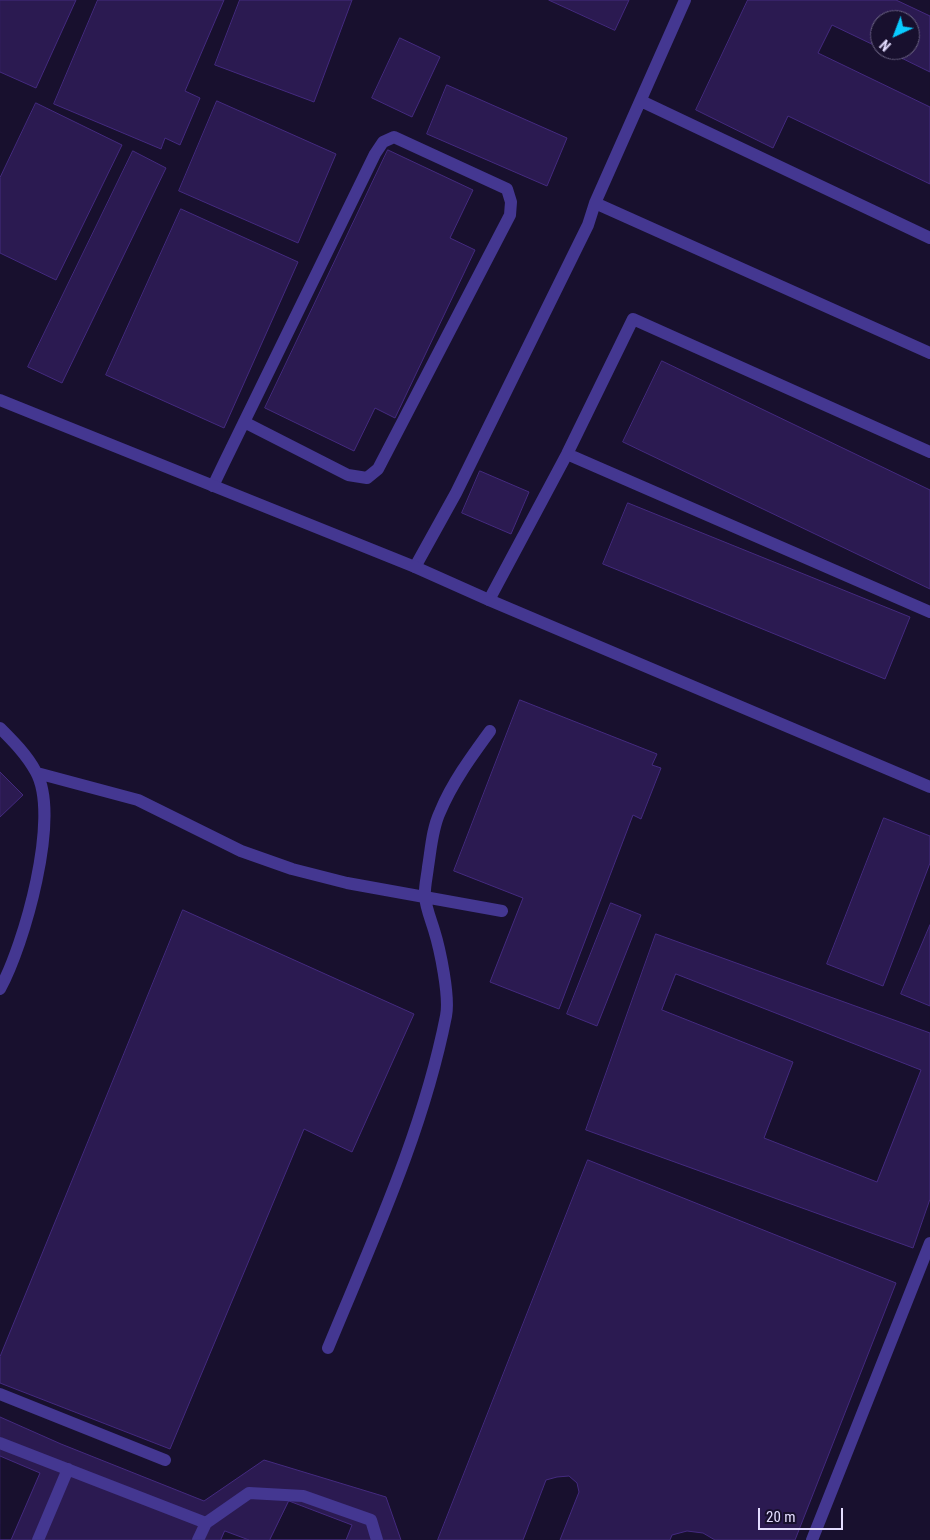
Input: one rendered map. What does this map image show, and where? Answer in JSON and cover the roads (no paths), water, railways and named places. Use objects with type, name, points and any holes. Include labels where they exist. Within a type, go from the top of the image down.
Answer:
[{"type":"street","points":[[415,567],[460,484],[588,225],[595,203],[685,0]]},
{"type":"street","points":[[640,102],[930,238]]},
{"type":"street","points":[[213,486],[244,422],[375,154],[383,142],[394,137],[506,189],[511,202],[510,215],[378,469],[367,478],[348,475],[244,422]]},
{"type":"street","points":[[595,203],[930,353]]},
{"type":"street","points":[[489,600],[567,454],[633,318],[930,452]]},
{"type":"street","points":[[0,400],[415,567],[930,787]]},
{"type":"street","points":[[567,454],[930,612]]},
{"type":"street","points":[[0,728],[20,748],[37,772],[44,798],[44,829],[31,901],[18,948],[0,989]]},
{"type":"street","points":[[328,1348],[419,1121],[447,1013],[443,971],[425,897],[431,844],[439,813],[469,759],[490,732]]},
{"type":"street","points":[[37,772],[138,800],[242,851],[292,869],[346,883],[502,911]]},
{"type":"street","points":[[812,1540],[930,1242]]},
{"type":"street","points":[[0,1394],[165,1460]]},
{"type":"street","points":[[0,1443],[206,1523]]},
{"type":"street","points":[[38,1540],[68,1470]]},
{"type":"street","points":[[198,1540],[206,1523],[249,1493],[303,1496],[371,1520],[377,1540]]}]
